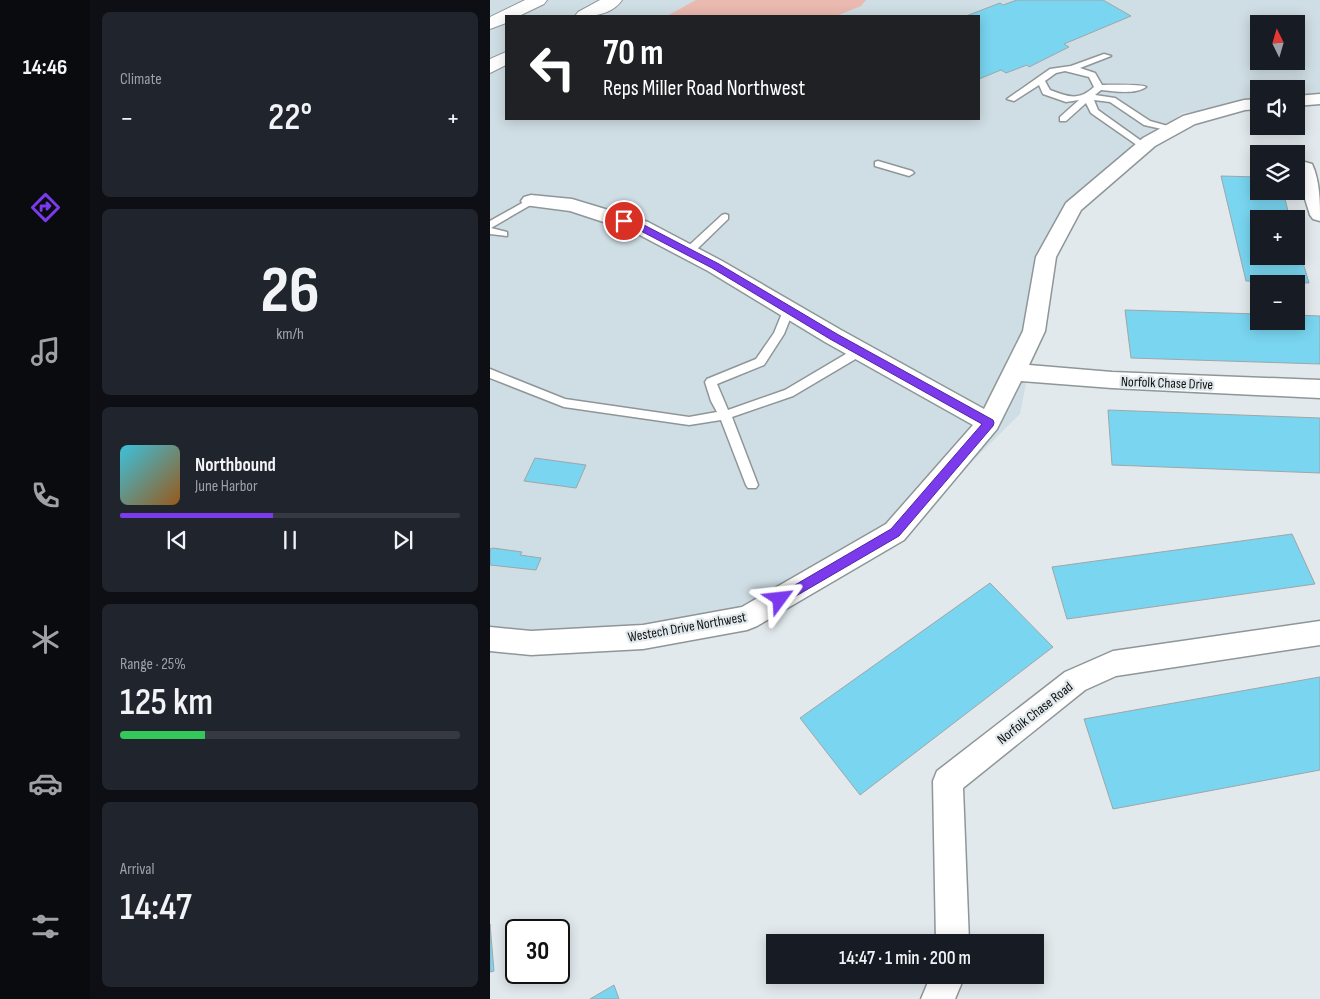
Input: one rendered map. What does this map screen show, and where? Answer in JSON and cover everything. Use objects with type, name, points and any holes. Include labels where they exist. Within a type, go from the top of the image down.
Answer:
[{"type":"highway","points":[[508,15],[538,0]]},
{"type":"highway","points":[[586,15],[613,0]]},
{"type":"highway","points":[[490,24],[505,16]]},
{"type":"highway","points":[[490,67],[505,59]]},
{"type":"street","points":[[1305,100],[1320,99]]},
{"type":"street","name":"Westech Drive Northwest","points":[[490,639],[531,643],[643,637],[747,618],[895,532],[989,423],[1034,331],[1046,257],[1073,207],[1149,142],[1189,120],[1250,105]]},
{"type":"street","points":[[1305,168],[1320,215]]},
{"type":"street","points":[[531,201],[572,205],[641,227],[989,423]]},
{"type":"street","name":"Norfolk Chase Drive","points":[[1014,372],[1112,380],[1320,389]]},
{"type":"street","name":"Norfolk Chase Road","points":[[952,934],[948,781],[1075,680],[1113,664],[1320,633]]},
{"type":"street","points":[[938,999],[944,984]]},
{"type":"lane","points":[[1010,99],[1040,80],[1051,70],[1073,68],[1107,56]]},
{"type":"lane","points":[[1073,68],[1092,75],[1099,87]]},
{"type":"lane","points":[[1040,80],[1046,92],[1066,99],[1088,97],[1112,100],[1147,123],[1172,130]]},
{"type":"lane","points":[[1063,118],[1099,87],[1122,89],[1142,86]]},
{"type":"lane","points":[[1088,97],[1094,112],[1144,147]]},
{"type":"lane","points":[[878,164],[909,173]]},
{"type":"lane","points":[[490,224],[531,201]]},
{"type":"lane","points":[[688,252],[725,217]]},
{"type":"lane","points":[[490,232],[503,234]]},
{"type":"lane","points":[[752,484],[725,416],[717,401],[711,382],[760,362],[780,334],[789,309]]},
{"type":"lane","points":[[490,373],[564,403],[689,420],[725,416],[789,394],[860,351]]},
{"type":"shaded area","points":[[490,0],[1320,0],[1320,97],[1305,98],[1305,80],[1250,80],[1250,105],[1182,113],[1058,220],[1020,414],[910,523],[715,622],[490,652]]},
{"type":"shaded area","points":[[696,0],[866,0],[861,6],[838,15],[669,15]]},
{"type":"building","points":[[1017,0],[1103,0],[1131,16],[1064,44],[1069,47],[1029,67],[1027,65],[1006,73],[1001,70],[980,79],[980,15],[969,15],[1000,3],[1003,5]]},
{"type":"building","points":[[1221,176],[1250,177],[1250,200],[1285,200],[1288,210],[1250,210],[1250,265],[1304,265],[1309,283],[1305,283],[1305,275],[1250,275],[1250,281],[1246,281]]},
{"type":"building","points":[[1125,310],[1250,314],[1250,330],[1305,330],[1305,315],[1320,316],[1320,364],[1131,358]]},
{"type":"building","points":[[1108,410],[1320,418],[1320,473],[1112,465]]},
{"type":"building","points":[[535,458],[586,465],[576,488],[524,481]]},
{"type":"building","points":[[1292,534],[1315,584],[1067,619],[1052,567]]},
{"type":"building","points":[[490,549],[522,552],[520,555],[541,558],[536,570],[490,565]]},
{"type":"building","points":[[990,583],[1053,647],[860,795],[800,718]]},
{"type":"building","points":[[1320,677],[1320,770],[1113,809],[1084,719]]},
{"type":"building","points":[[490,924],[494,971],[490,972]]},
{"type":"building","points":[[614,985],[619,999],[590,999]]},
{"type":"route","points":[[624,221],[641,227],[716,266],[833,336],[989,423],[895,532],[780,599]]}]
